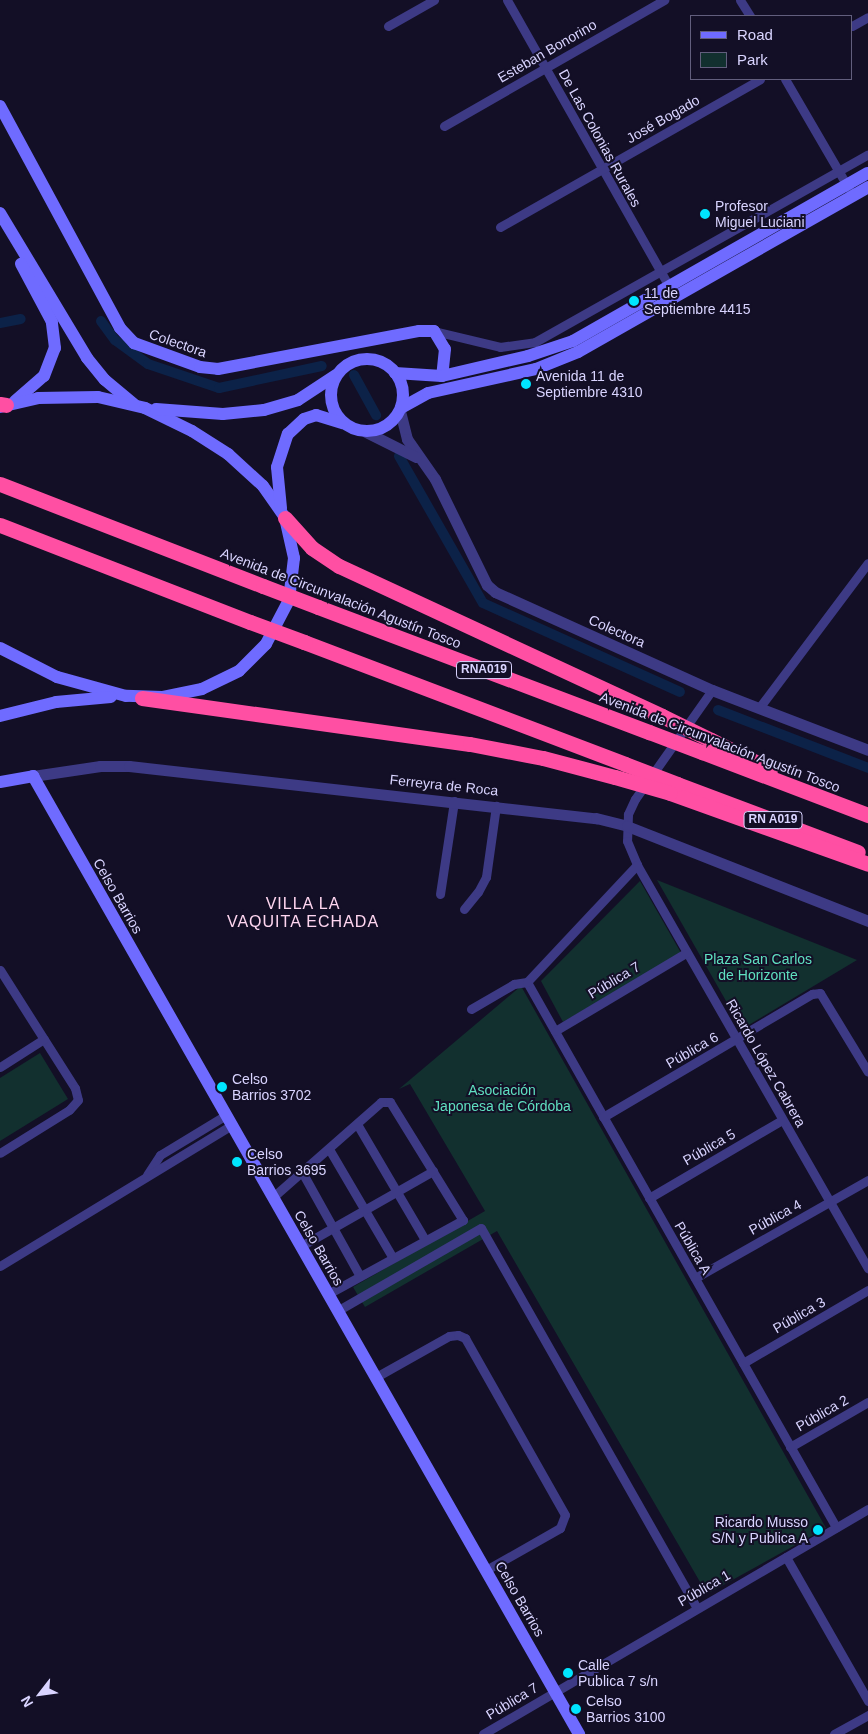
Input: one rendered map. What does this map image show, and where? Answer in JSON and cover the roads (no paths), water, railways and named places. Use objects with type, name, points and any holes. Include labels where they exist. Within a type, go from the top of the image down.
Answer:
[{"type":"highway","name":"Avenida de Circunvalación Agustín Tosco","points":[[0,484],[318,607],[868,815]]},
{"type":"highway","points":[[283,515],[312,548],[339,566],[662,716],[819,797]]},
{"type":"highway","name":"RNA019","points":[[0,525],[625,764],[673,789]]},
{"type":"highway","points":[[142,698],[500,749],[673,789],[868,864]]},
{"type":"highway","name":"RN A019","points":[[673,789],[868,856]]},
{"type":"main road","name":"Colectora","points":[[0,106],[120,328],[143,348],[218,369],[419,331],[434,331]]},
{"type":"main road","points":[[0,648],[57,677],[126,696],[142,698],[183,694],[209,687],[239,672],[257,655],[283,614],[292,587],[294,558],[283,515],[277,467],[288,434],[304,419],[316,415],[366,432],[386,426],[400,409],[428,393],[536,369],[578,352],[849,191],[868,173]]},
{"type":"main road","points":[[395,373],[442,376],[550,350],[670,288],[849,191],[868,186]]},
{"type":"main road","points":[[0,213],[87,358],[105,380],[140,406],[192,431],[228,454],[263,486],[283,515]]},
{"type":"main road","points":[[0,227],[43,302],[54,331],[55,348],[49,367],[38,382],[5,405]]},
{"type":"main road","points":[[434,331],[445,349],[442,376]]},
{"type":"main road","points":[[5,405],[89,397],[140,406],[224,414],[264,410],[298,400],[351,363],[366,359],[382,363],[395,373],[403,389],[400,409]]},
{"type":"main road","points":[[338,373],[331,390],[331,402],[343,423]]},
{"type":"main road","points":[[0,716],[56,702],[126,696]]},
{"type":"main road","name":"Ferreyra de Roca","points":[[0,782],[32,776]]},
{"type":"main road","name":"Celso Barrios","points":[[32,776],[579,1734]]},
{"type":"street","points":[[388,26],[434,0]]},
{"type":"street","name":"De Las Colonias Rurales","points":[[507,0],[601,170],[670,288]]},
{"type":"street","name":"Esteban Bonorino","points":[[444,126],[664,0]]},
{"type":"street","points":[[740,0],[749,15]]},
{"type":"street","points":[[853,25],[868,17]]},
{"type":"street","name":"José Bogado","points":[[500,227],[758,80]]},
{"type":"street","points":[[786,80],[849,191]]},
{"type":"street","points":[[434,331],[500,347],[535,342],[659,270],[868,154]]},
{"type":"street","name":"Colectora","points":[[400,409],[407,439],[447,499],[487,585],[495,592],[712,690],[868,750]]},
{"type":"street","name":"Colectora","points":[[366,432],[396,445],[422,461]]},
{"type":"street","points":[[759,708],[868,564]]},
{"type":"street","name":"Ricardo López Cabrera","points":[[712,690],[634,799],[627,826],[627,841],[636,865],[868,1269]]},
{"type":"street","name":"Ferreyra de Roca","points":[[32,776],[100,766],[129,766],[596,818],[627,826],[868,921]]},
{"type":"street","points":[[440,894],[454,802]]},
{"type":"street","points":[[464,909],[478,892],[486,877],[496,806]]},
{"type":"street","points":[[471,1009],[514,984],[527,982],[636,865]]},
{"type":"street","name":"Pública 7","points":[[555,1031],[686,953]]},
{"type":"street","points":[[0,970],[75,1088],[78,1100],[69,1110],[0,1152]]},
{"type":"street","name":"Pública A","points":[[527,982],[836,1527]]},
{"type":"street","name":"Pública 6","points":[[603,1117],[812,994],[820,993],[826,998],[868,1072]]},
{"type":"street","points":[[0,1067],[44,1040]]},
{"type":"street","points":[[273,1197],[381,1102],[390,1102],[462,1220],[328,1294]]},
{"type":"street","points":[[0,1266],[147,1176],[160,1155],[229,1120]]},
{"type":"street","name":"Pública 5","points":[[649,1198],[782,1120]]},
{"type":"street","points":[[357,1124],[425,1240]]},
{"type":"street","points":[[329,1149],[393,1258]]},
{"type":"street","points":[[301,1246],[433,1171]]},
{"type":"street","points":[[302,1172],[360,1276]]},
{"type":"street","name":"Pública 4","points":[[695,1278],[868,1180]]},
{"type":"street","points":[[338,1311],[481,1228],[697,1608]]},
{"type":"street","name":"Pública 3","points":[[743,1363],[868,1290]]},
{"type":"street","points":[[376,1377],[450,1336],[458,1335],[465,1338],[565,1515],[565,1522],[560,1528],[486,1570]]},
{"type":"street","name":"Pública 2","points":[[790,1447],[868,1402]]},
{"type":"street","name":"Pública 1","points":[[555,1691],[868,1509]]},
{"type":"street","points":[[786,1556],[868,1701]]},
{"type":"street","name":"Pública 7","points":[[483,1734],[555,1691]]},
{"type":"street","points":[[834,1734],[868,1715]]},
{"type":"waterway","points":[[0,323],[21,319]]},
{"type":"waterway","points":[[101,321],[115,340],[148,364],[219,388],[322,366]]},
{"type":"waterway","points":[[354,375],[376,415]]},
{"type":"waterway","points":[[399,456],[483,603],[680,692]]},
{"type":"waterway","points":[[718,710],[868,768]]},
{"type":"place","name":"Profesor Miguel Luciani","points":[[705,214]]},
{"type":"place","name":"11 de Septiembre 4415","points":[[634,301]]},
{"type":"place","name":"Avenida 11 de Septiembre 4310","points":[[526,384]]},
{"type":"place","name":"Celso Barrios 3702","points":[[222,1087]]},
{"type":"place","name":"Celso Barrios 3695","points":[[237,1162]]},
{"type":"place","name":"Ricardo Musso S/N y Publica A","points":[[818,1530]]},
{"type":"place","name":"Calle Publica 7 s/n","points":[[568,1673]]},
{"type":"place","name":"Celso Barrios 3100","points":[[576,1709]]},
{"type":"district","name":"VILLA LA VAQUITA ECHADA","points":[[303,913]]},
{"type":"park label","name":"Plaza San Carlos de Horizonte","points":[[758,968]]},
{"type":"park label","name":"Asociación Japonesa de Córdoba","points":[[502,1098]]}]
